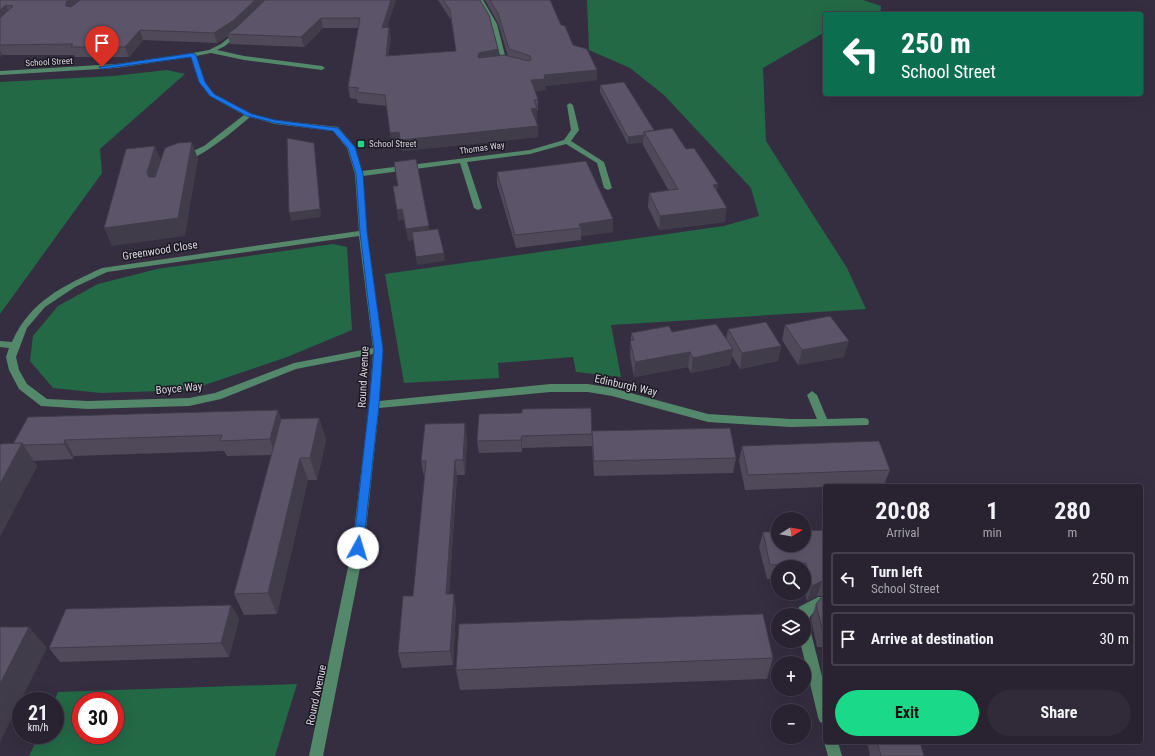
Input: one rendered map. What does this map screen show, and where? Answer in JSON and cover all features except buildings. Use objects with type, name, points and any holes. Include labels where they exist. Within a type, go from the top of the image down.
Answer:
[{"type":"street","points":[[480,0],[494,24],[505,62]]},
{"type":"street","points":[[211,51],[223,45],[244,27]]},
{"type":"street","points":[[211,51],[244,58],[322,68]]},
{"type":"street","name":"School Street","points":[[0,73],[116,66],[211,51]]},
{"type":"street","name":"Round Avenue","points":[[193,55],[202,82],[212,95],[250,115],[275,122],[335,130],[351,147],[359,174],[363,232],[378,350],[374,405],[358,548],[316,756]]},
{"type":"street","points":[[497,63],[505,62],[512,64]]},
{"type":"street","points":[[570,105],[575,130],[567,142],[600,162],[608,188]]},
{"type":"street","points":[[173,162],[185,159],[207,148],[250,115]]},
{"type":"street","name":"Thomas Way","points":[[359,174],[530,152],[567,142]]},
{"type":"street","points":[[463,161],[478,208]]},
{"type":"street","name":"Greenwood Close","points":[[14,370],[11,357],[15,345],[23,327],[42,305],[72,285],[105,270],[363,232]]},
{"type":"street","points":[[0,344],[15,345]]},
{"type":"street","name":"Boyce Way","points":[[14,370],[23,386],[45,402],[88,404],[188,402],[217,396],[294,366],[378,350]]},
{"type":"street","name":"Edinburgh Way","points":[[374,405],[550,388],[588,388],[612,392],[708,418],[753,422],[864,422]]},
{"type":"street","points":[[812,395],[824,423]]},
{"type":"street","points":[[810,608],[823,603]]},
{"type":"street","points":[[809,648],[823,708]]},
{"type":"street","points":[[831,744],[834,756]]},
{"type":"green space","points":[[587,0],[863,0],[881,6],[880,12],[823,12],[823,33],[763,68],[766,141],[847,268],[866,309],[611,325],[621,377],[576,372],[573,357],[498,363],[499,378],[404,383],[385,274],[724,226],[759,216],[751,188],[664,95],[630,68],[589,50]]},
{"type":"green space","points":[[167,70],[185,74],[100,149],[102,173],[0,314],[0,82],[113,76]]},
{"type":"green space","points":[[333,244],[347,247],[352,330],[287,357],[190,390],[101,393],[53,388],[30,361],[33,336],[58,306],[98,284],[157,269]]},
{"type":"green space","points":[[297,684],[275,756],[29,756],[35,744],[64,744],[64,692],[58,692]]},
{"type":"place","name":"School Street","points":[[361,144]]},
{"type":"route","points":[[102,67],[193,55],[202,82],[212,95],[250,115],[275,122],[335,130],[343,136],[351,147],[359,174],[363,232],[378,350],[374,405],[358,548]]}]
